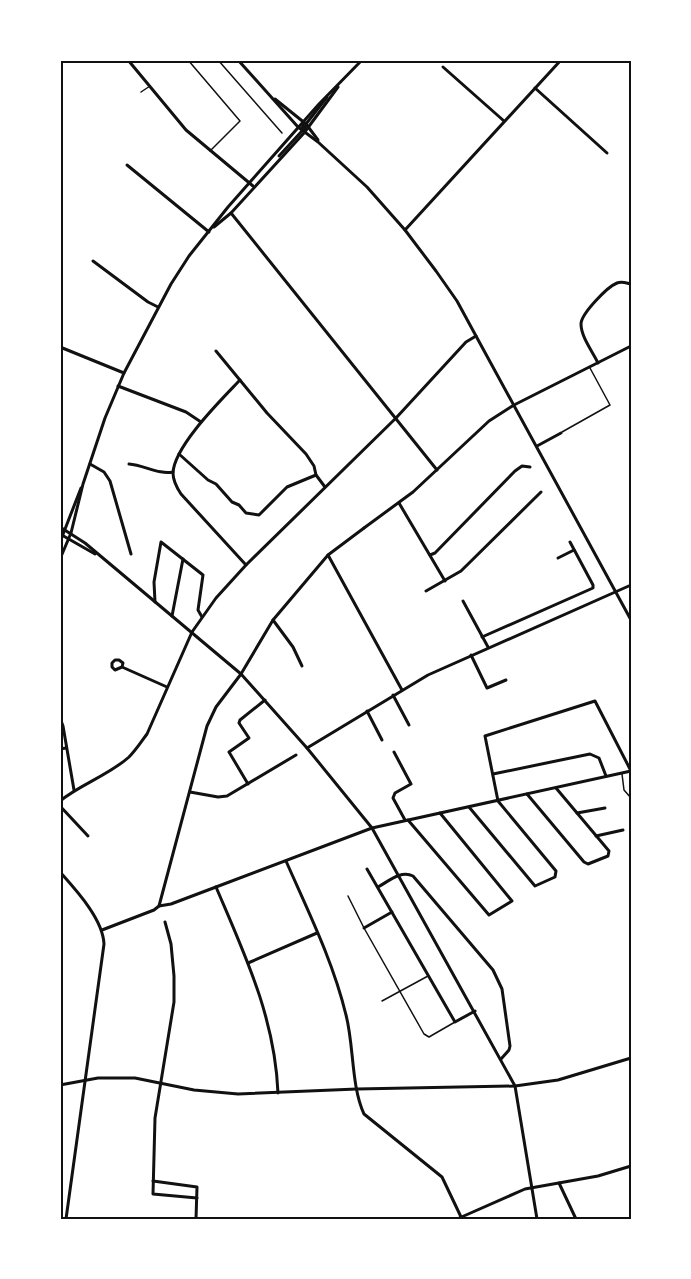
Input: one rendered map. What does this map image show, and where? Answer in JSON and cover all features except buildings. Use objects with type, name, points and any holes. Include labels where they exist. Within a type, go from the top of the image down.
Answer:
[{"type":"street","points":[[128,60],[186,130],[253,186]]},
{"type":"street","points":[[238,60],[301,130],[318,142],[367,187],[405,230],[457,301],[631,620]]},
{"type":"street","points":[[60,559],[69,539],[90,464],[118,386],[158,307],[184,264],[249,183],[301,130],[333,90],[362,60]]},
{"type":"street","points":[[405,230],[561,60]]},
{"type":"street","points":[[443,66],[504,121]]},
{"type":"street","points":[[209,232],[231,213],[343,80]]},
{"type":"street","points":[[534,88],[607,153]]},
{"type":"street","points":[[268,93],[306,124],[318,142]]},
{"type":"street","points":[[127,165],[209,232]]},
{"type":"street","points":[[231,213],[437,470]]},
{"type":"street","points":[[93,261],[158,307]]},
{"type":"street","points":[[598,363],[581,330],[581,321],[584,314],[615,284],[623,282],[631,284]]},
{"type":"street","points":[[60,801],[128,757],[147,734],[192,632],[216,598],[246,565],[396,418],[466,342],[476,336]]},
{"type":"street","points":[[159,906],[212,716],[216,707],[241,674],[273,620],[328,555],[399,503],[437,470],[477,430],[514,405],[631,346]]},
{"type":"street","points":[[60,348],[124,373]]},
{"type":"street","points":[[216,351],[267,413],[306,454],[314,466],[316,475],[325,487]]},
{"type":"street","points":[[240,380],[201,422],[179,454],[173,472],[181,494],[246,565]]},
{"type":"street","points":[[118,386],[186,412],[201,422]]},
{"type":"street","points":[[537,446],[561,433]]},
{"type":"street","points":[[179,454],[208,480],[216,484],[232,502],[239,505],[246,513],[259,515],[287,487],[316,475]]},
{"type":"street","points":[[90,464],[104,472],[110,481],[131,554]]},
{"type":"street","points":[[129,464],[166,474],[173,472]]},
{"type":"street","points":[[430,555],[514,471],[522,466],[530,467]]},
{"type":"street","points":[[60,542],[84,484]]},
{"type":"street","points":[[426,591],[461,571],[541,492]]},
{"type":"street","points":[[399,503],[445,581]]},
{"type":"street","points":[[60,527],[71,533],[241,674],[307,748],[372,828],[515,1086],[537,1219]]},
{"type":"street","points":[[61,535],[99,557]]},
{"type":"street","points":[[155,602],[154,582],[161,542],[203,575],[198,610],[202,617]]},
{"type":"street","points":[[482,637],[592,588],[593,585],[570,542]]},
{"type":"street","points":[[558,558],[574,550]]},
{"type":"street","points":[[328,555],[402,690]]},
{"type":"street","points":[[172,616],[183,559]]},
{"type":"street","points":[[307,748],[393,694],[488,647],[631,585]]},
{"type":"street","points":[[463,601],[488,647]]},
{"type":"street","points":[[273,620],[293,647],[302,666]]},
{"type":"street","points":[[471,655],[487,688],[506,680]]},
{"type":"street","points":[[122,667],[167,687]]},
{"type":"street","points":[[393,694],[409,725]]},
{"type":"street","points":[[249,785],[229,752],[249,738],[239,723],[240,720],[265,700]]},
{"type":"street","points":[[102,930],[159,906],[171,904],[372,828],[469,806],[498,801],[631,771],[595,701],[486,736],[498,801],[556,871],[555,877],[535,886],[469,806]]},
{"type":"street","points":[[367,711],[382,740]]},
{"type":"street","points":[[60,718],[74,790]]},
{"type":"street","points":[[60,749],[66,748]]},
{"type":"street","points":[[394,752],[411,784],[395,793],[393,798],[407,820],[489,915],[512,901],[440,813]]},
{"type":"street","points":[[493,774],[594,754],[606,776]]},
{"type":"street","points":[[190,792],[218,797],[227,796],[296,755]]},
{"type":"street","points":[[527,794],[584,862],[588,864],[608,856],[609,851],[556,788]]},
{"type":"street","points":[[60,806],[88,836]]},
{"type":"street","points":[[577,813],[605,808]]},
{"type":"street","points":[[596,836],[624,830]]},
{"type":"street","points":[[286,861],[334,973],[345,1007],[358,1101],[364,1114],[442,1177],[460,1218],[531,1187],[598,1176],[631,1166]]},
{"type":"street","points":[[367,869],[455,1022],[475,1011]]},
{"type":"street","points":[[378,887],[399,874],[407,873],[413,876],[494,970],[502,989],[510,1046],[501,1059]]},
{"type":"street","points":[[61,875],[78,892],[102,930],[104,944],[66,1219]]},
{"type":"street","points":[[216,887],[268,1018],[277,1065],[278,1093]]},
{"type":"street","points":[[363,928],[392,912]]},
{"type":"street","points":[[165,922],[171,944],[174,1002],[155,1118],[153,1194],[197,1198]]},
{"type":"street","points":[[248,963],[317,933]]},
{"type":"street","points":[[60,1085],[86,1079],[113,1077],[160,1082],[217,1093],[515,1086],[558,1080],[631,1058]]},
{"type":"street","points":[[153,1181],[197,1187],[196,1219]]},
{"type":"street","points":[[559,1183],[576,1219]]},
{"type":"lane","points":[[188,60],[240,122],[209,151]]},
{"type":"lane","points":[[218,60],[282,133]]},
{"type":"lane","points":[[141,92],[150,86]]},
{"type":"lane","points":[[561,433],[610,405],[589,367]]},
{"type":"lane","points":[[622,773],[624,790],[631,798]]},
{"type":"lane","points":[[348,896],[363,928],[424,1034],[429,1037],[455,1022]]},
{"type":"lane","points":[[382,1001],[428,976]]}]
